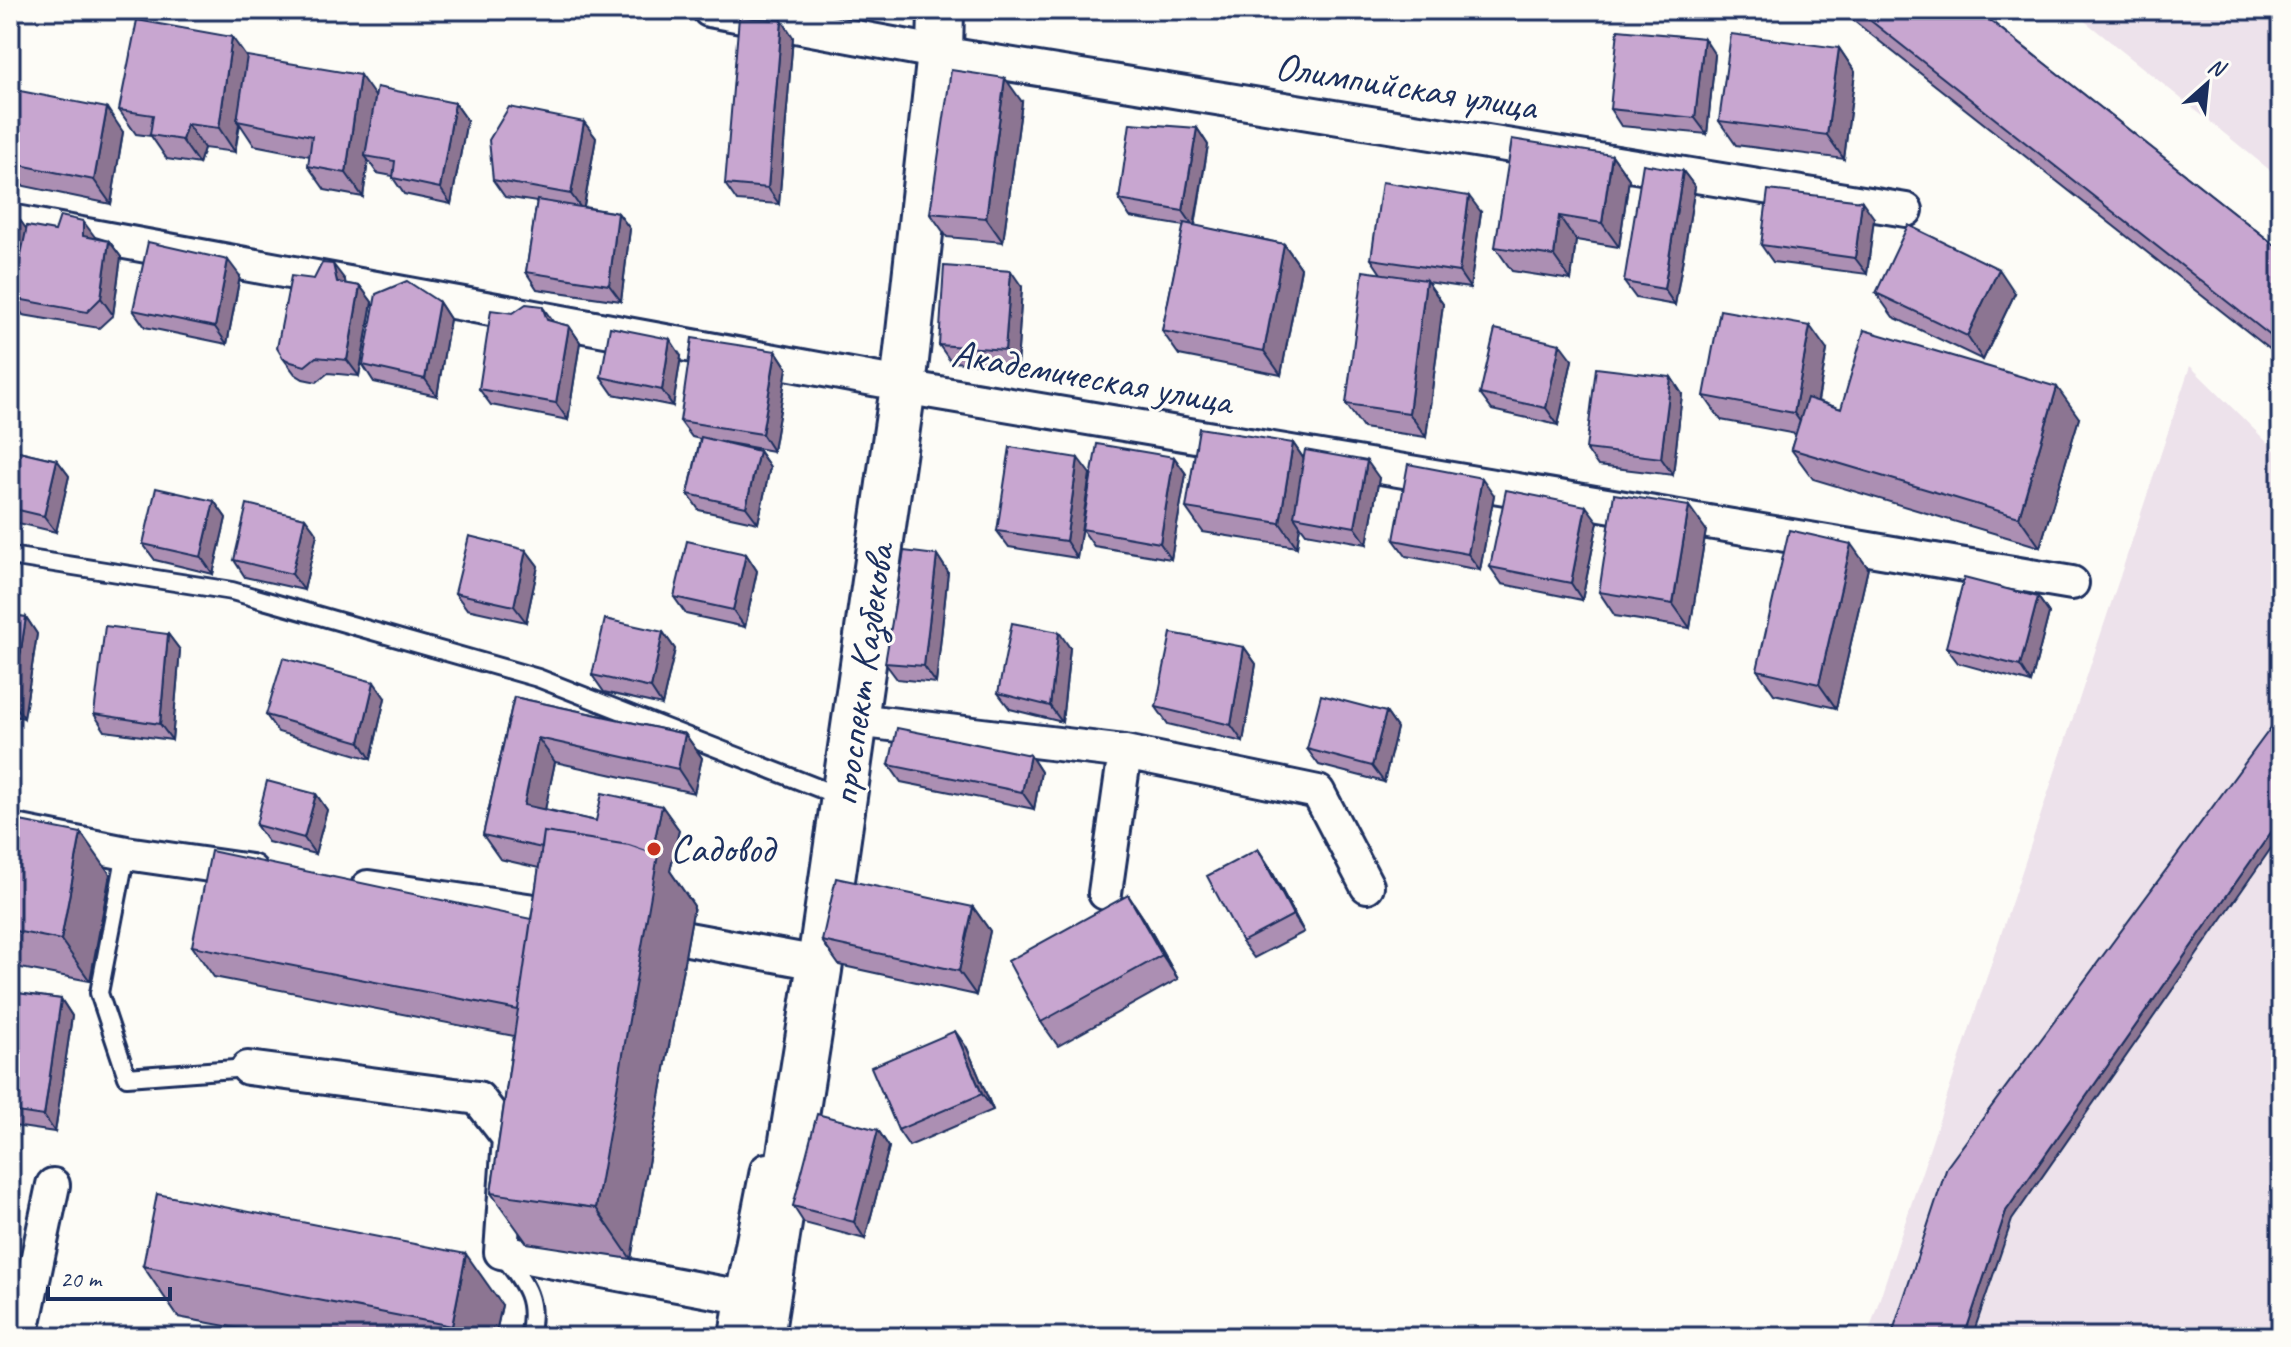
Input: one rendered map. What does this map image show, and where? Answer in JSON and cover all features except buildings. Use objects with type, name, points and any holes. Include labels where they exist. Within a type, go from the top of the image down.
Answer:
[{"type":"highway","name":"проспект Казбекова","points":[[761,1337],[856,720],[930,51],[941,10]]},
{"type":"street","name":"Олимпийская улица","points":[[709,10],[930,51],[1906,210]]},
{"type":"street","points":[[920,10],[930,51]]},
{"type":"street","name":"Академическая улица","points":[[10,221],[893,384],[2072,583]]},
{"type":"street","points":[[736,1337],[775,1132],[826,791],[893,384]]},
{"type":"street","points":[[856,720],[1125,752],[1318,792],[1367,886]]},
{"type":"street","points":[[1105,893],[1125,752]]},
{"type":"street","points":[[10,830],[126,853],[281,875]]},
{"type":"street","points":[[342,884],[575,917]]},
{"type":"street","points":[[688,939],[802,960]]},
{"type":"street","points":[[248,1068],[478,1098],[509,1138],[501,1252],[742,1297]]},
{"type":"street","points":[[21,1337],[53,1185]]},
{"type":"lane","points":[[10,556],[232,591],[538,678],[826,791]]},
{"type":"lane","points":[[126,853],[99,993],[127,1077],[248,1068]]},
{"type":"lane","points":[[501,1252],[528,1288],[532,1322],[529,1337]]},
{"type":"shaded area","points":[[2071,10],[2281,10],[2281,179]]},
{"type":"shaded area","points":[[2190,366],[2281,456],[2281,1337],[1867,1337]]},
{"type":"place","name":"Садовод","points":[[654,849]]}]
